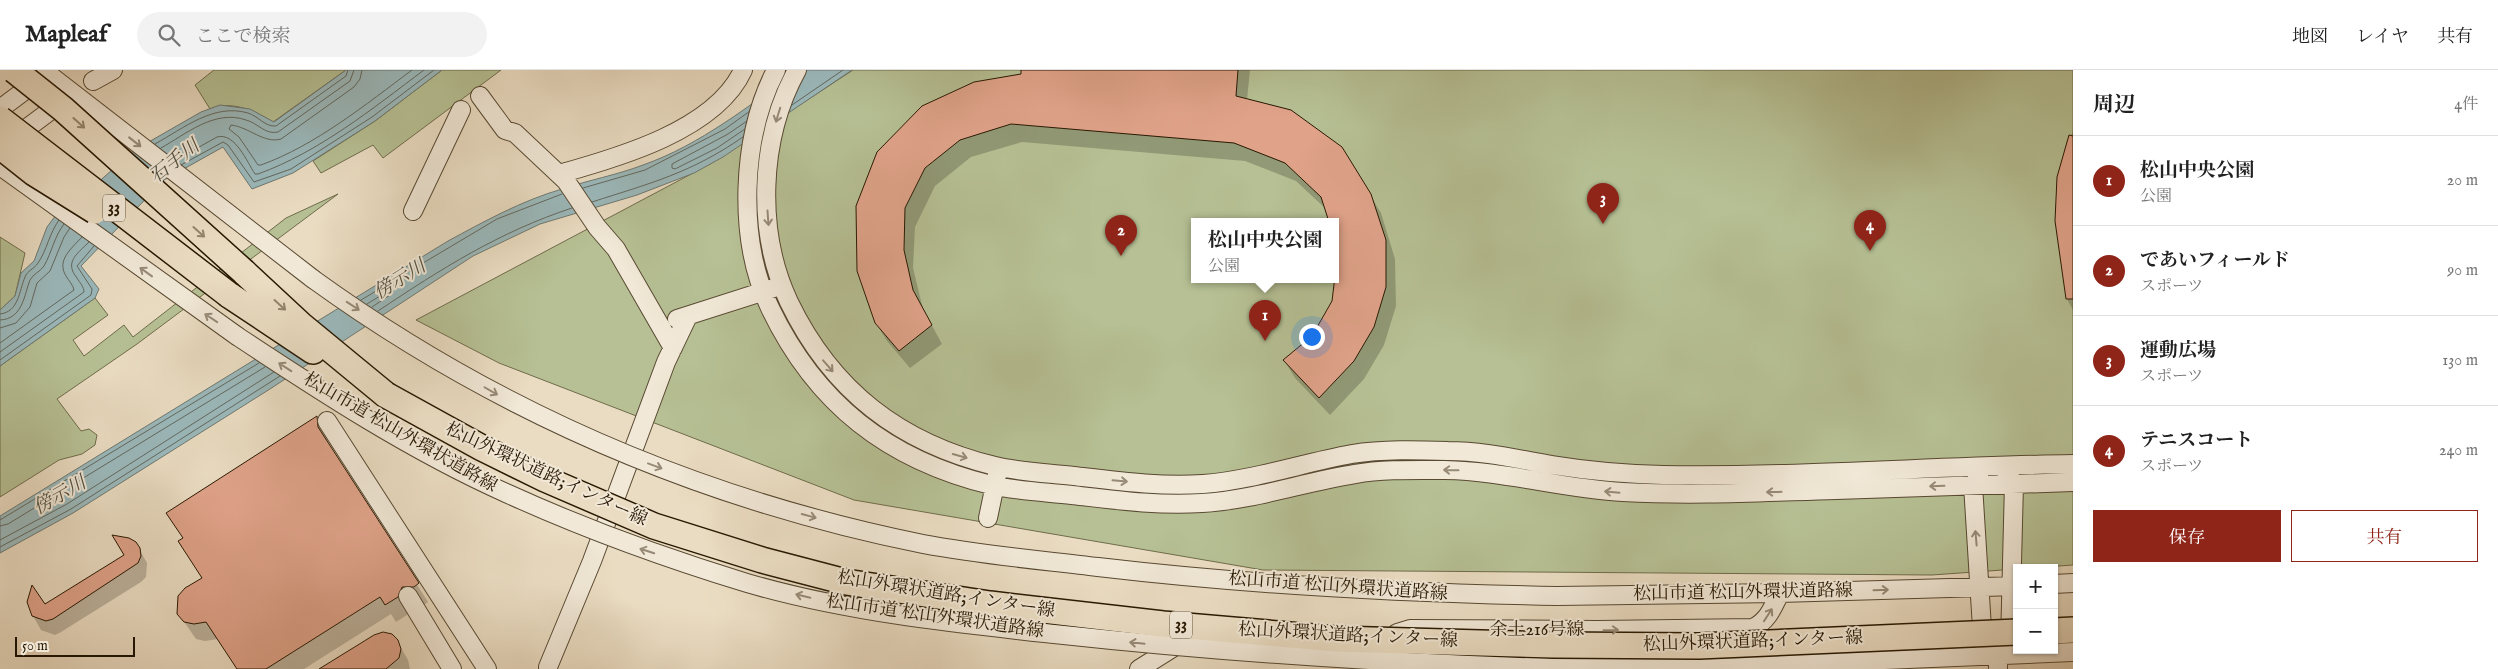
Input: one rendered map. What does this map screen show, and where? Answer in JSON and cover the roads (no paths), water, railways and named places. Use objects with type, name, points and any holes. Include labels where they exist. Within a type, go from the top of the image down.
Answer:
[{"type":"highway","name":"33","points":[[14,70],[63,109],[302,325],[386,395]]},
{"type":"highway","name":"松山外環状道路;インター線","points":[[0,119],[229,295],[330,362],[482,448],[546,479],[654,526],[762,560],[846,582],[980,603],[1163,624],[1337,639],[1553,645],[1699,646],[2013,632]]},
{"type":"highway","points":[[0,147],[34,172],[229,295]]},
{"type":"highway","points":[[2058,631],[2073,630]]},
{"type":"street","points":[[94,81],[113,70]]},
{"type":"street","points":[[562,177],[649,145],[689,124],[725,98],[737,83],[742,70]]},
{"type":"street","points":[[797,70],[777,114],[768,169],[768,218],[772,252],[781,285],[800,324],[821,358],[849,389],[869,408],[918,440],[949,453],[999,467],[1160,484],[1202,484],[1254,477],[1356,453],[1412,450],[1459,451],[1581,469],[1666,475],[2073,464]]},
{"type":"street","points":[[0,109],[42,74]]},
{"type":"street","name":"松山市道 松山外環状道路線","points":[[42,74],[97,112],[313,279],[449,367],[507,401],[640,461],[711,487],[837,523],[923,544],[998,556],[1163,575],[1338,588],[1558,596],[1780,593],[2013,586]]},
{"type":"street","points":[[774,74],[758,112],[751,146],[748,177],[749,222],[753,254],[762,291],[782,333],[804,369],[834,403],[856,422],[909,457],[942,472],[995,486],[1159,504],[1203,503],[1249,497],[1359,473],[1413,470],[1458,470],[1578,489],[1666,494],[2073,482]]},
{"type":"street","points":[[480,96],[505,130],[515,133],[562,177],[616,249],[661,324],[673,348]]},
{"type":"street","points":[[0,147],[66,99]]},
{"type":"street","points":[[413,211],[461,110]]},
{"type":"street","name":"松山市道 松山外環状道路線","points":[[5,170],[237,336],[335,399],[410,443],[504,492],[639,548],[749,584],[812,599],[914,617],[1159,646],[1333,660],[1553,668],[1742,668],[1998,662],[2073,652]]},
{"type":"street","points":[[661,324],[781,285]]},
{"type":"street","points":[[548,667],[592,561],[638,434],[688,316]]},
{"type":"street","points":[[327,421],[487,669]]},
{"type":"street","points":[[1994,466],[2005,472],[2014,483],[2014,564]]},
{"type":"street","points":[[1994,466],[1981,474],[1973,485],[1981,586],[1982,643],[1998,662],[2010,642],[2013,600]]},
{"type":"street","points":[[988,518],[999,467]]},
{"type":"street","points":[[2058,584],[2073,583]]},
{"type":"street","name":"余土216号線","points":[[1139,669],[1178,643],[1188,638],[1201,637],[1367,648],[1380,644],[1391,635],[1410,629],[1598,630],[1753,628],[1762,624],[1768,617],[1780,593]]},
{"type":"street","points":[[408,596],[452,669]]},
{"type":"water","name":"石手川","points":[[346,70],[442,70],[375,121],[293,173],[252,189],[223,147],[164,180],[81,266],[99,289],[95,298],[0,366],[0,310],[15,296],[21,273],[34,261],[47,227],[65,203],[83,196],[133,151],[201,112],[220,105],[250,109],[274,122]]},
{"type":"water","name":"傍示川","points":[[799,70],[852,70],[723,157],[694,173],[637,195],[540,224],[473,256],[270,389],[73,513],[0,553],[0,516],[448,241],[532,199],[633,169],[685,147],[724,123]]},
{"type":"place","name":"運動広場","points":[[1603,224]]},
{"type":"place","name":"テニスコート","points":[[1870,251]]},
{"type":"place","name":"であいフィールド","points":[[1121,256]]},
{"type":"place","name":"松山中央公園","points":[[1265,341]]}]
